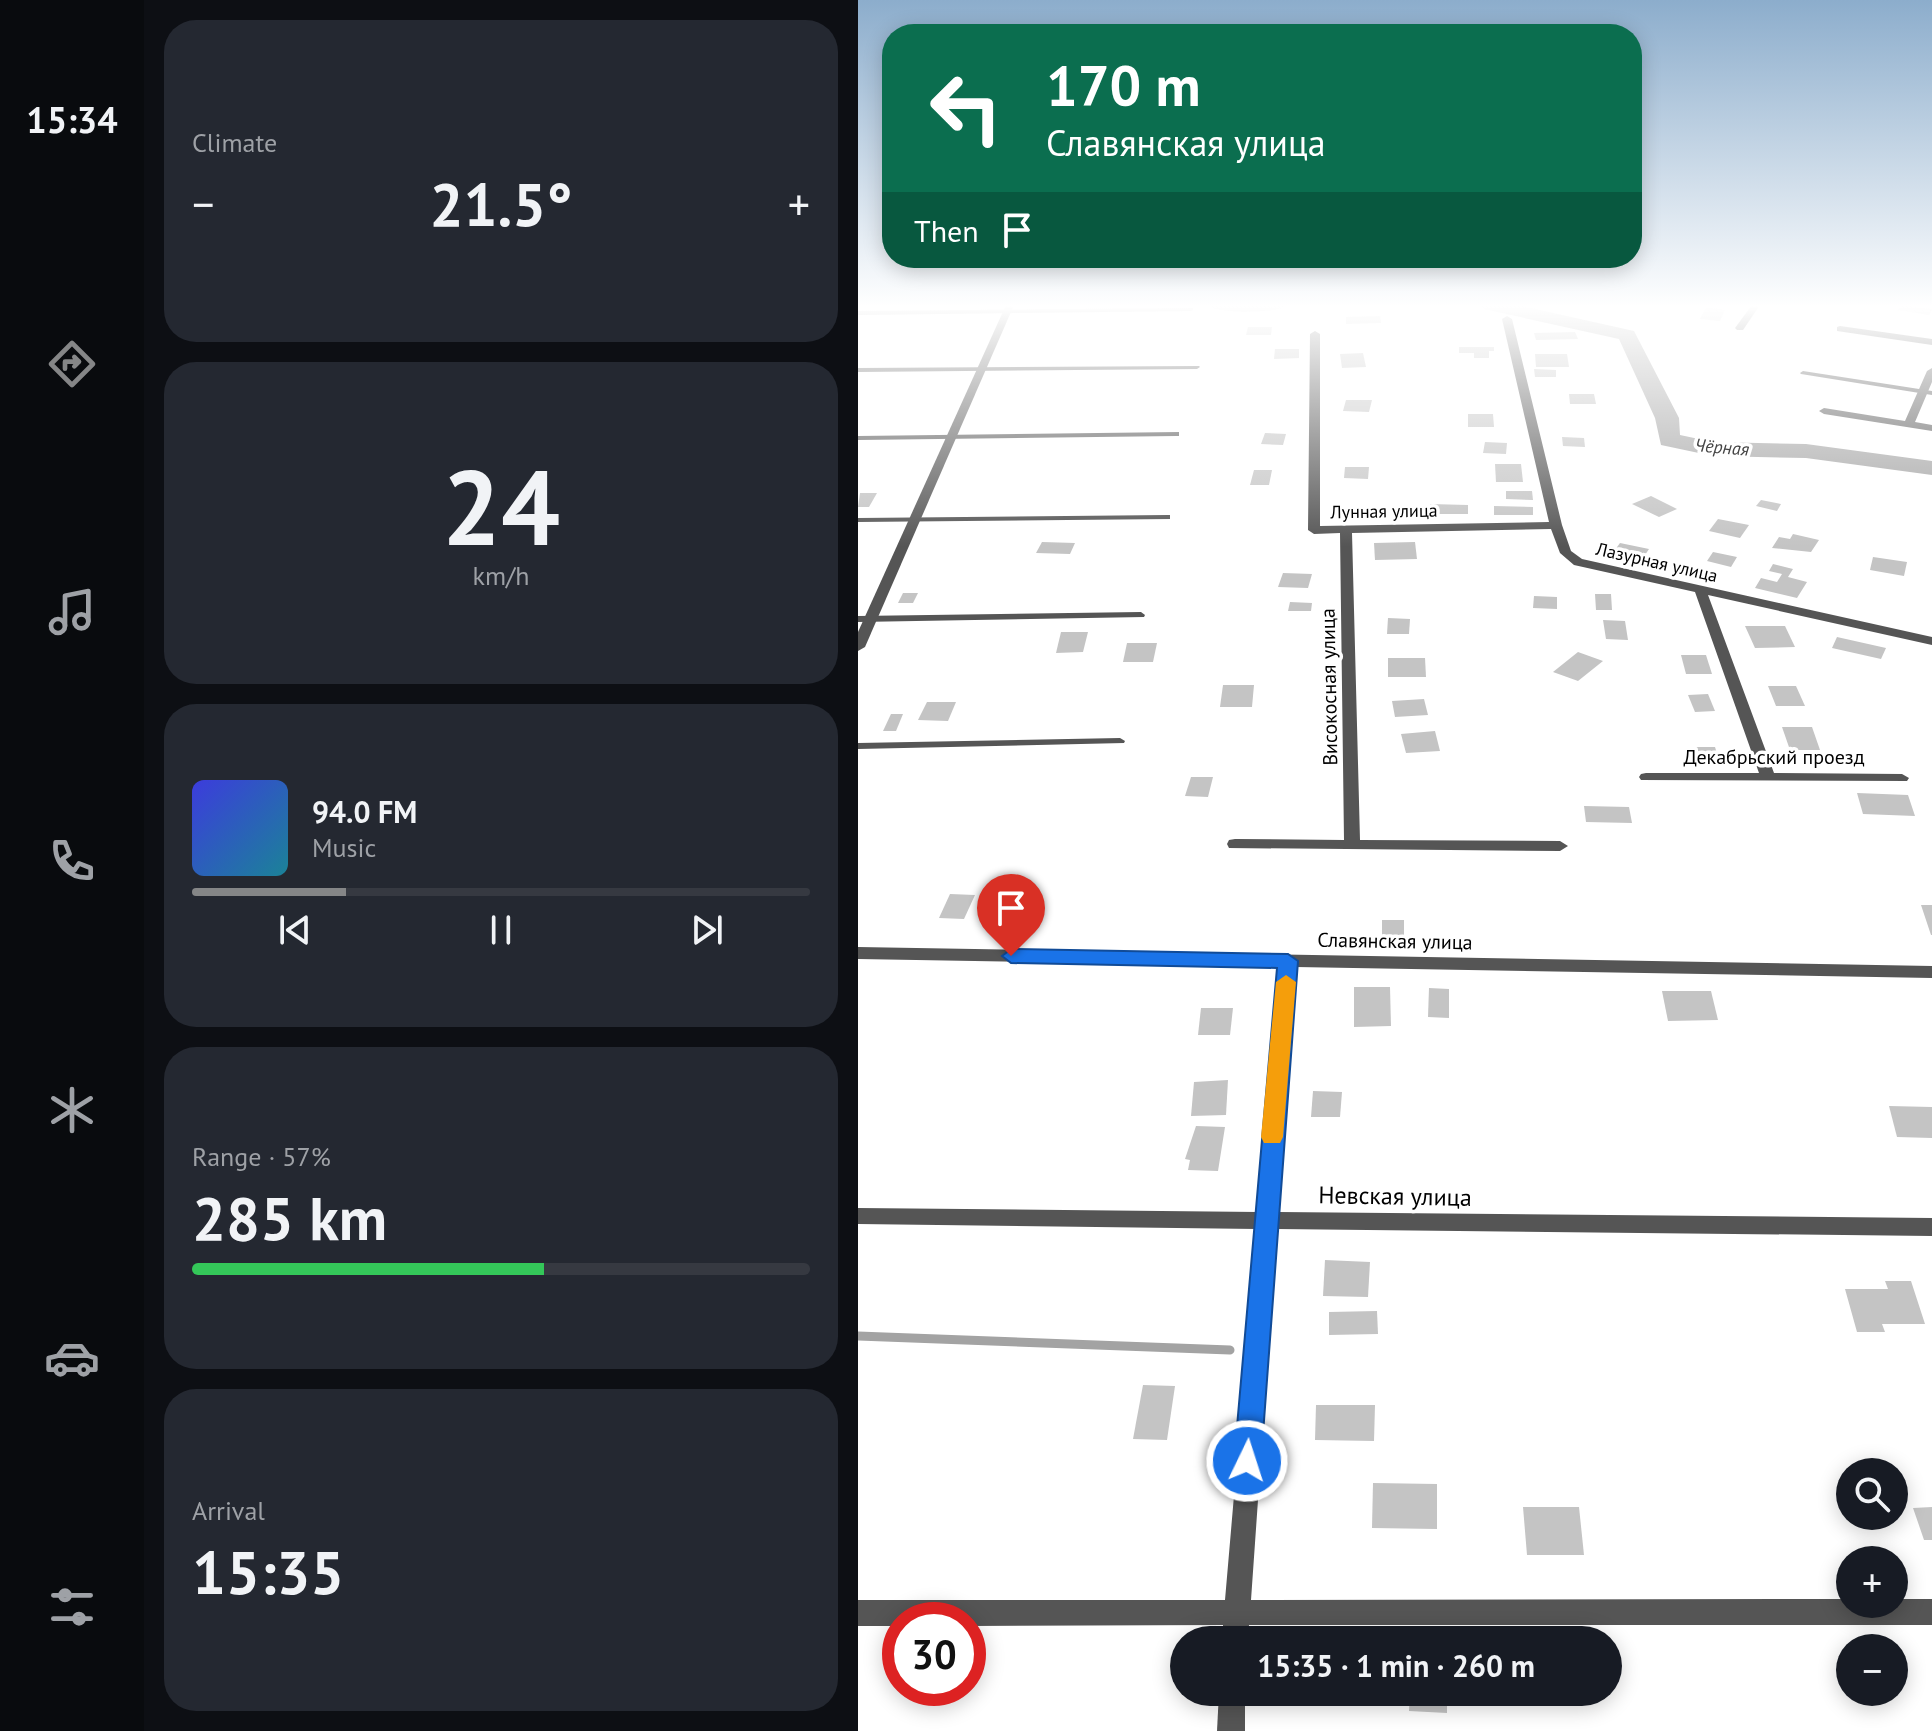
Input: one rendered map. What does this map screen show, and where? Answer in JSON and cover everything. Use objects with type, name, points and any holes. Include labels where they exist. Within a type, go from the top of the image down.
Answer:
[{"type":"street","points":[[858,647],[864,619],[915,519],[974,386]]},
{"type":"street","name":"Лунная улица","points":[[1315,386],[1314,530],[1556,525]]},
{"type":"street","name":"Лазурная улица","points":[[1523,386],[1556,525],[1566,553],[1578,562],[1701,592],[1932,641]]},
{"type":"street","points":[[1909,424],[1928,392]]},
{"type":"street","points":[[1824,411],[1932,428]]},
{"type":"street","name":"Високосная улица","points":[[1346,530],[1352,843]]},
{"type":"street","points":[[1701,592],[1768,777]]},
{"type":"street","name":"Декабрьский проезд","points":[[1646,777],[1902,778]]},
{"type":"street","points":[[1235,844],[1560,846]]},
{"type":"street","name":"Славянская улица","points":[[858,953],[1932,972]]},
{"type":"street","points":[[1235,1626],[1265,1220],[1288,961]]},
{"type":"street","name":"Невская улица","points":[[858,1216],[1932,1227]]},
{"type":"street","points":[[858,1613],[1932,1612]]},
{"type":"street","points":[[1231,1731],[1232,1706]]},
{"type":"lane","points":[[1887,386],[1928,392]]},
{"type":"lane","points":[[858,438],[1176,434]]},
{"type":"lane","points":[[858,520],[1167,517]]},
{"type":"lane","points":[[864,619],[1141,615]]},
{"type":"lane","points":[[858,746],[1120,741]]},
{"type":"building","points":[[1569,394],[1594,394],[1596,404],[1570,404]]},
{"type":"building","points":[[1346,400],[1372,400],[1369,412],[1343,411]]},
{"type":"building","points":[[1468,414],[1493,414],[1494,427],[1468,427]]},
{"type":"building","points":[[1265,433],[1286,434],[1283,445],[1261,444]]},
{"type":"building","points":[[1562,437],[1584,438],[1585,447],[1563,446]]},
{"type":"building","points":[[1485,442],[1507,443],[1506,454],[1483,453]]},
{"type":"building","points":[[1495,464],[1521,464],[1523,482],[1496,482]]},
{"type":"building","points":[[1345,467],[1369,467],[1368,479],[1344,478]]},
{"type":"building","points":[[1254,470],[1272,470],[1269,485],[1250,485]]},
{"type":"building","points":[[1506,491],[1532,491],[1533,500],[1506,499]]},
{"type":"building","points":[[860,493],[877,493],[869,507],[858,507]]},
{"type":"building","points":[[1651,496],[1677,509],[1659,517],[1632,504]]},
{"type":"building","points":[[1761,500],[1781,504],[1777,511],[1756,506]]},
{"type":"building","points":[[1430,504],[1468,505],[1468,514],[1430,514]]},
{"type":"building","points":[[1494,506],[1533,507],[1533,515],[1494,515]]},
{"type":"building","points":[[1718,519],[1749,525],[1740,538],[1709,531]]},
{"type":"building","points":[[1793,534],[1819,540],[1811,552],[1772,548],[1779,537],[1790,539]]},
{"type":"building","points":[[1042,542],[1075,543],[1070,554],[1036,553]]},
{"type":"building","points":[[1415,542],[1417,559],[1375,560],[1374,543]]},
{"type":"building","points":[[1620,543],[1649,549],[1639,564],[1609,558]]},
{"type":"building","points":[[1713,552],[1737,557],[1731,567],[1707,561]]},
{"type":"building","points":[[1873,557],[1907,562],[1904,576],[1870,570]]},
{"type":"building","points":[[1773,564],[1793,569],[1788,577],[1807,582],[1797,598],[1755,588],[1761,578],[1777,582],[1782,574],[1769,571]]},
{"type":"building","points":[[1283,573],[1312,574],[1308,588],[1278,587]]},
{"type":"building","points":[[903,593],[918,593],[913,603],[898,603]]},
{"type":"building","points":[[1595,594],[1611,594],[1612,610],[1596,610]]},
{"type":"building","points":[[1534,596],[1557,597],[1557,609],[1533,608]]},
{"type":"building","points":[[1290,602],[1312,603],[1311,611],[1288,611]]},
{"type":"building","points":[[1388,618],[1410,619],[1409,634],[1387,634]]},
{"type":"building","points":[[1603,620],[1625,621],[1628,640],[1606,639]]},
{"type":"building","points":[[1745,626],[1785,626],[1795,647],[1755,648]]},
{"type":"building","points":[[1061,632],[1088,632],[1083,652],[1056,653]]},
{"type":"building","points":[[1837,637],[1886,648],[1881,659],[1832,648]]},
{"type":"building","points":[[1127,643],[1157,643],[1153,662],[1123,662]]},
{"type":"building","points":[[1578,652],[1603,661],[1578,681],[1553,672]]},
{"type":"building","points":[[1681,655],[1706,655],[1712,674],[1686,674]]},
{"type":"building","points":[[1388,658],[1425,658],[1426,677],[1388,677]]},
{"type":"building","points":[[1223,685],[1254,685],[1252,707],[1220,707]]},
{"type":"building","points":[[1768,686],[1796,686],[1805,706],[1776,706]]},
{"type":"building","points":[[1708,694],[1715,711],[1695,712],[1688,695]]},
{"type":"building","points":[[1424,699],[1428,715],[1395,717],[1392,701]]},
{"type":"building","points":[[927,702],[956,702],[948,721],[918,720]]},
{"type":"building","points":[[891,714],[903,714],[896,731],[883,731]]},
{"type":"building","points":[[1782,727],[1812,727],[1820,750],[1790,750]]},
{"type":"building","points":[[1435,731],[1440,751],[1406,753],[1401,734]]},
{"type":"building","points":[[1693,747],[1715,747],[1718,757],[1696,757]]},
{"type":"building","points":[[1191,777],[1213,777],[1208,797],[1185,796]]},
{"type":"building","points":[[1857,793],[1908,795],[1915,816],[1863,814]]},
{"type":"building","points":[[1584,806],[1629,807],[1632,823],[1586,822]]},
{"type":"building","points":[[950,894],[975,895],[964,919],[939,918]]},
{"type":"building","points":[[1921,905],[1932,905],[1932,935],[1931,935]]},
{"type":"building","points":[[1382,920],[1404,920],[1404,936],[1382,936]]},
{"type":"building","points":[[1354,987],[1390,987],[1391,1026],[1354,1027]]},
{"type":"building","points":[[1429,988],[1449,989],[1449,1018],[1428,1017]]},
{"type":"building","points":[[1662,991],[1711,991],[1718,1020],[1668,1021]]},
{"type":"building","points":[[1201,1008],[1233,1008],[1230,1035],[1198,1035]]},
{"type":"building","points":[[1228,1080],[1226,1115],[1191,1116],[1194,1082]]},
{"type":"building","points":[[1313,1091],[1342,1092],[1340,1117],[1311,1117]]},
{"type":"building","points":[[1889,1106],[1932,1107],[1932,1138],[1897,1137]]},
{"type":"building","points":[[1196,1126],[1225,1127],[1218,1171],[1188,1170],[1190,1160],[1185,1159]]},
{"type":"building","points":[[1325,1260],[1370,1262],[1368,1297],[1323,1296]]},
{"type":"building","points":[[1885,1281],[1911,1281],[1925,1324],[1882,1324],[1885,1332],[1857,1332],[1845,1289],[1888,1289]]},
{"type":"building","points":[[1377,1311],[1378,1334],[1329,1335],[1329,1312]]},
{"type":"building","points":[[1143,1385],[1175,1386],[1167,1440],[1133,1439]]},
{"type":"building","points":[[1316,1405],[1375,1405],[1374,1441],[1315,1440]]},
{"type":"building","points":[[1373,1483],[1437,1484],[1437,1529],[1372,1528]]},
{"type":"building","points":[[1523,1507],[1579,1507],[1584,1555],[1527,1555]]},
{"type":"building","points":[[1932,1507],[1932,1540],[1924,1540],[1913,1508]]},
{"type":"building","points":[[1409,1706],[1447,1706],[1447,1713],[1409,1711]]},
{"type":"waterway","name":"Чёрная","points":[[1651,386],[1667,418],[1669,440],[1713,449],[1806,451],[1932,468]]},
{"type":"waterway","points":[[858,1336],[1230,1350]]},
{"type":"slow traffic","points":[[1272,1137],[1286,982]]},
{"type":"route","points":[[1011,956],[1288,961],[1247,1461]]}]
